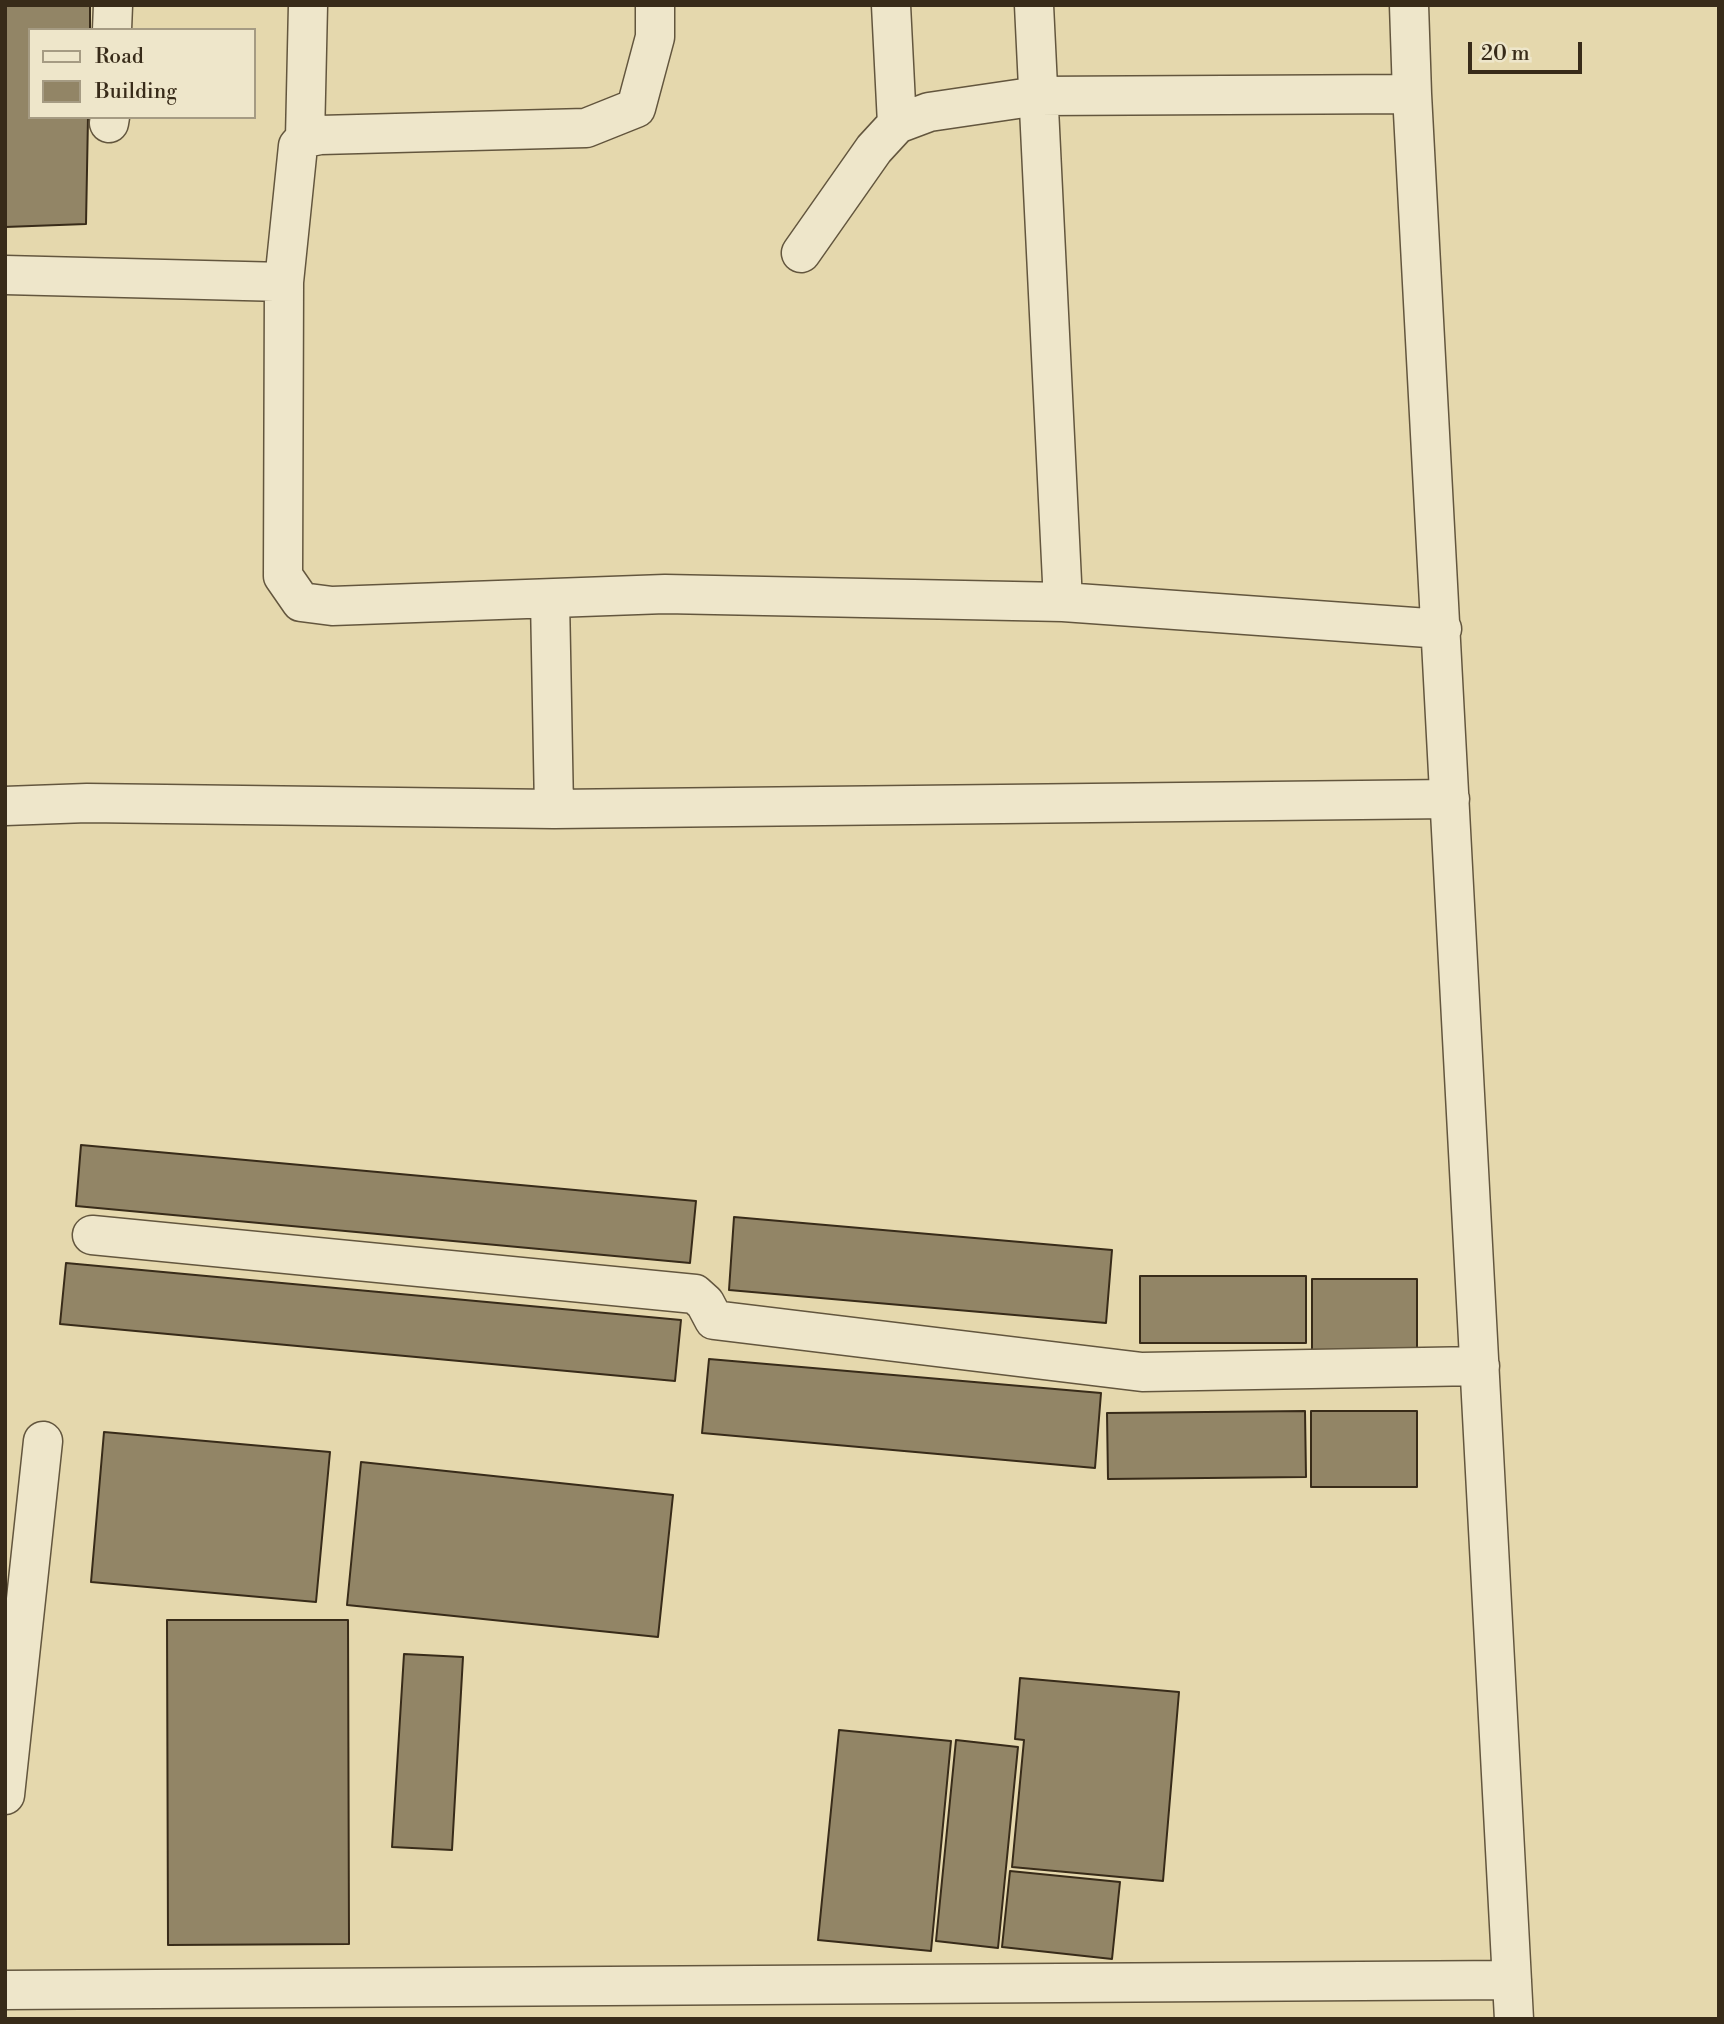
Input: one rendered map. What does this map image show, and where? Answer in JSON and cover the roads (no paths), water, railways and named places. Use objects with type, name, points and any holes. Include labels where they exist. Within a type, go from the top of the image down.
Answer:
[{"type":"street","points":[[112,28],[113,5]]},
{"type":"street","points":[[305,138],[309,5]]},
{"type":"street","points":[[655,5],[655,37],[636,108],[586,128],[320,135],[305,138],[298,146],[284,282],[283,576],[301,602],[332,606],[665,594],[1063,602],[1441,629]]},
{"type":"street","points":[[891,5],[898,124]]},
{"type":"street","points":[[1034,5],[1063,602]]},
{"type":"street","points":[[1409,5],[1514,2019]]},
{"type":"street","points":[[801,253],[874,149],[898,124],[929,111],[1038,96],[1412,94]]},
{"type":"street","points":[[5,275],[284,282]]},
{"type":"street","points":[[550,598],[554,809]]},
{"type":"street","points":[[5,806],[87,803],[554,809],[1450,799]]},
{"type":"street","points":[[92,1235],[695,1294],[705,1303],[714,1320],[1142,1371],[1480,1366]]},
{"type":"street","points":[[5,1795],[43,1441]]},
{"type":"street","points":[[5,1990],[120,2004],[1513,1980]]}]
